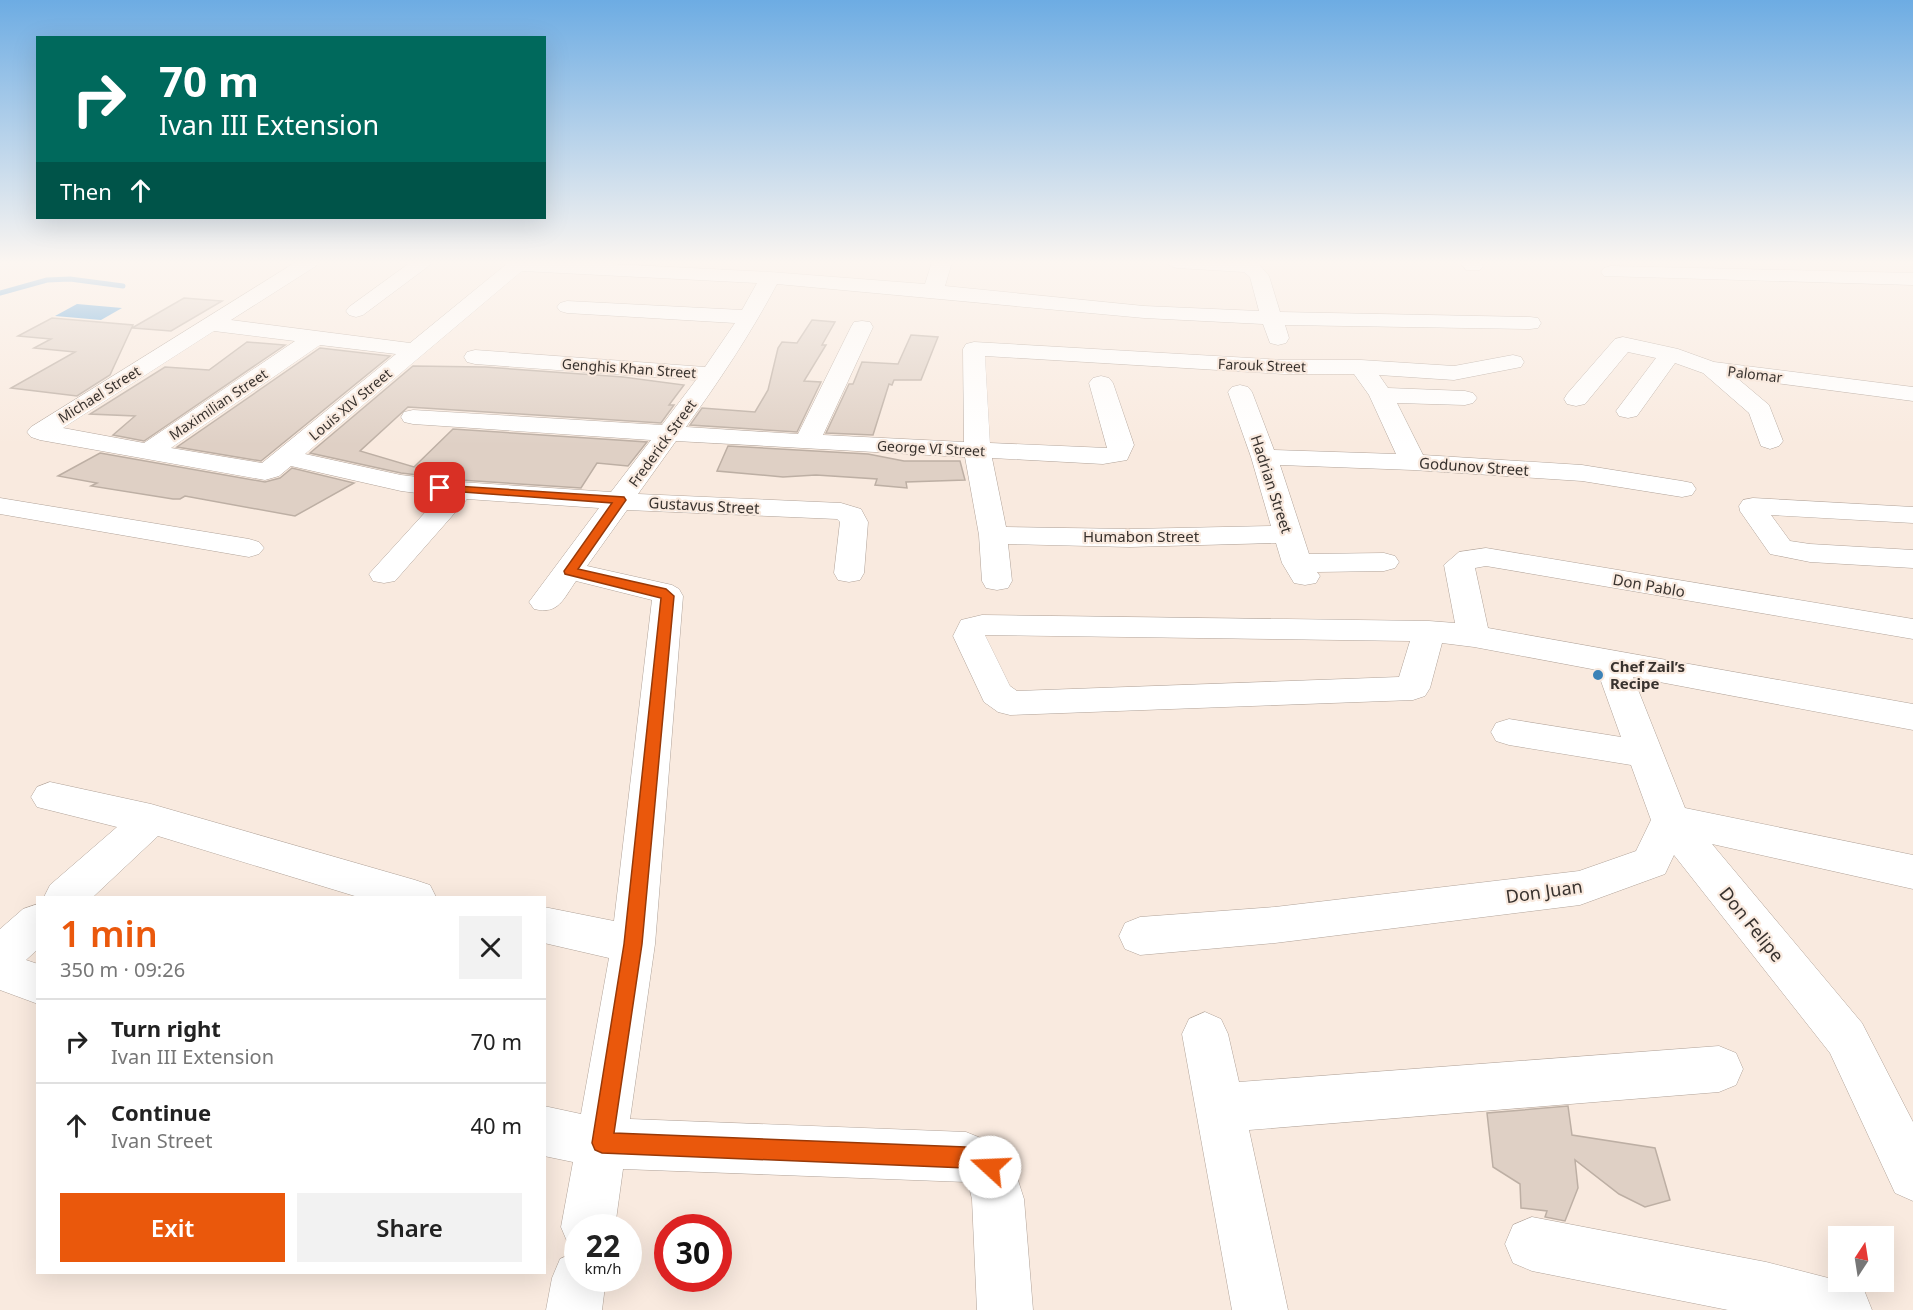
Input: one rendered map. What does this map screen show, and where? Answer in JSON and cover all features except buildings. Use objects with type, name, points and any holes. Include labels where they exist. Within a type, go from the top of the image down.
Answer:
[{"type":"street","name":"Louis XIV Street","points":[[149,451],[260,472],[270,470],[448,323]]},
{"type":"street","name":"Frederick Street","points":[[545,602],[570,571],[712,374],[745,323]]},
{"type":"street","points":[[1274,323],[1284,367]]},
{"type":"street","points":[[1493,323],[1530,324]]},
{"type":"street","points":[[209,324],[416,350]]},
{"type":"street","name":"Michael Street","points":[[149,451],[40,432],[209,324]]},
{"type":"street","points":[[807,442],[862,327]]},
{"type":"street","name":"Maximilian Street","points":[[149,451],[316,337]]},
{"type":"street","name":"Palomar","points":[[1576,399],[1623,344],[1670,354],[1711,368],[1913,394]]},
{"type":"street","name":"Farouk Street","points":[[977,450],[974,349],[1284,367],[1361,367],[1454,373],[1513,362]]},
{"type":"street","points":[[1628,411],[1670,354]]},
{"type":"street","name":"Genghis Khan Street","points":[[475,357],[712,374]]},
{"type":"street","points":[[1361,367],[1381,395],[1413,462]]},
{"type":"street","points":[[1711,368],[1760,410],[1770,441]]},
{"type":"street","name":"George VI Street","points":[[413,417],[807,442],[1103,456],[1118,454],[1120,445],[1101,383]]},
{"type":"street","name":"Hadrian Street","points":[[1240,392],[1301,569],[1384,562]]},
{"type":"street","points":[[1381,395],[1465,398]]},
{"type":"street","points":[[977,450],[993,535],[998,581]]},
{"type":"street","name":"Godunov Street","points":[[1264,457],[1413,462],[1582,472],[1682,489]]},
{"type":"street","name":"Gustavus Street","points":[[285,458],[401,483],[460,490],[671,505],[841,511],[851,515],[854,522],[849,573]]},
{"type":"street","points":[[384,574],[460,490]]},
{"type":"street","points":[[0,506],[249,548]]},
{"type":"street","points":[[1913,515],[1753,506],[1754,511],[1780,548],[1810,553],[1913,559]]},
{"type":"street","name":"Humabon Street","points":[[993,535],[1130,538],[1288,534]]},
{"type":"street","name":"Don Pablo","points":[[1474,636],[1459,565],[1469,558],[1486,557],[1913,629]]},
{"type":"street","points":[[570,571],[661,592],[668,596],[633,944],[590,1214]]},
{"type":"street","points":[[1429,631],[1413,688],[1031,703],[1010,703],[996,694],[969,636],[972,627],[982,625],[1429,631],[1474,636],[1913,717]]},
{"type":"street","name":"Don Felipe","points":[[1611,662],[1670,820],[1720,885],[1846,1038],[1913,1175]]},
{"type":"street","points":[[1509,732],[1645,754]]},
{"type":"street","points":[[50,796],[151,819],[412,896]]},
{"type":"street","points":[[66,896],[151,819]]},
{"type":"street","points":[[1670,820],[1913,872]]},
{"type":"street","name":"Don Juan","points":[[1140,936],[1275,925],[1580,888],[1651,862],[1670,820]]},
{"type":"street","points":[[0,956],[36,924]]},
{"type":"street","points":[[546,925],[633,944]]},
{"type":"street","points":[[0,970],[36,983]]},
{"type":"street","points":[[1204,1034],[1260,1310]]},
{"type":"street","points":[[1218,1108],[1719,1069]]},
{"type":"street","points":[[546,1131],[602,1143],[966,1157],[990,1167],[998,1198],[1005,1310]]},
{"type":"street","points":[[1532,1244],[1766,1290],[1844,1310]]},
{"type":"street","points":[[574,1310],[577,1292]]},
{"type":"place","name":"Chef Zail’s Recipe","points":[[1598,675]]},
{"type":"route","points":[[440,488],[620,500],[570,571],[661,592],[668,596],[633,944],[602,1143],[966,1157],[990,1167]]}]
